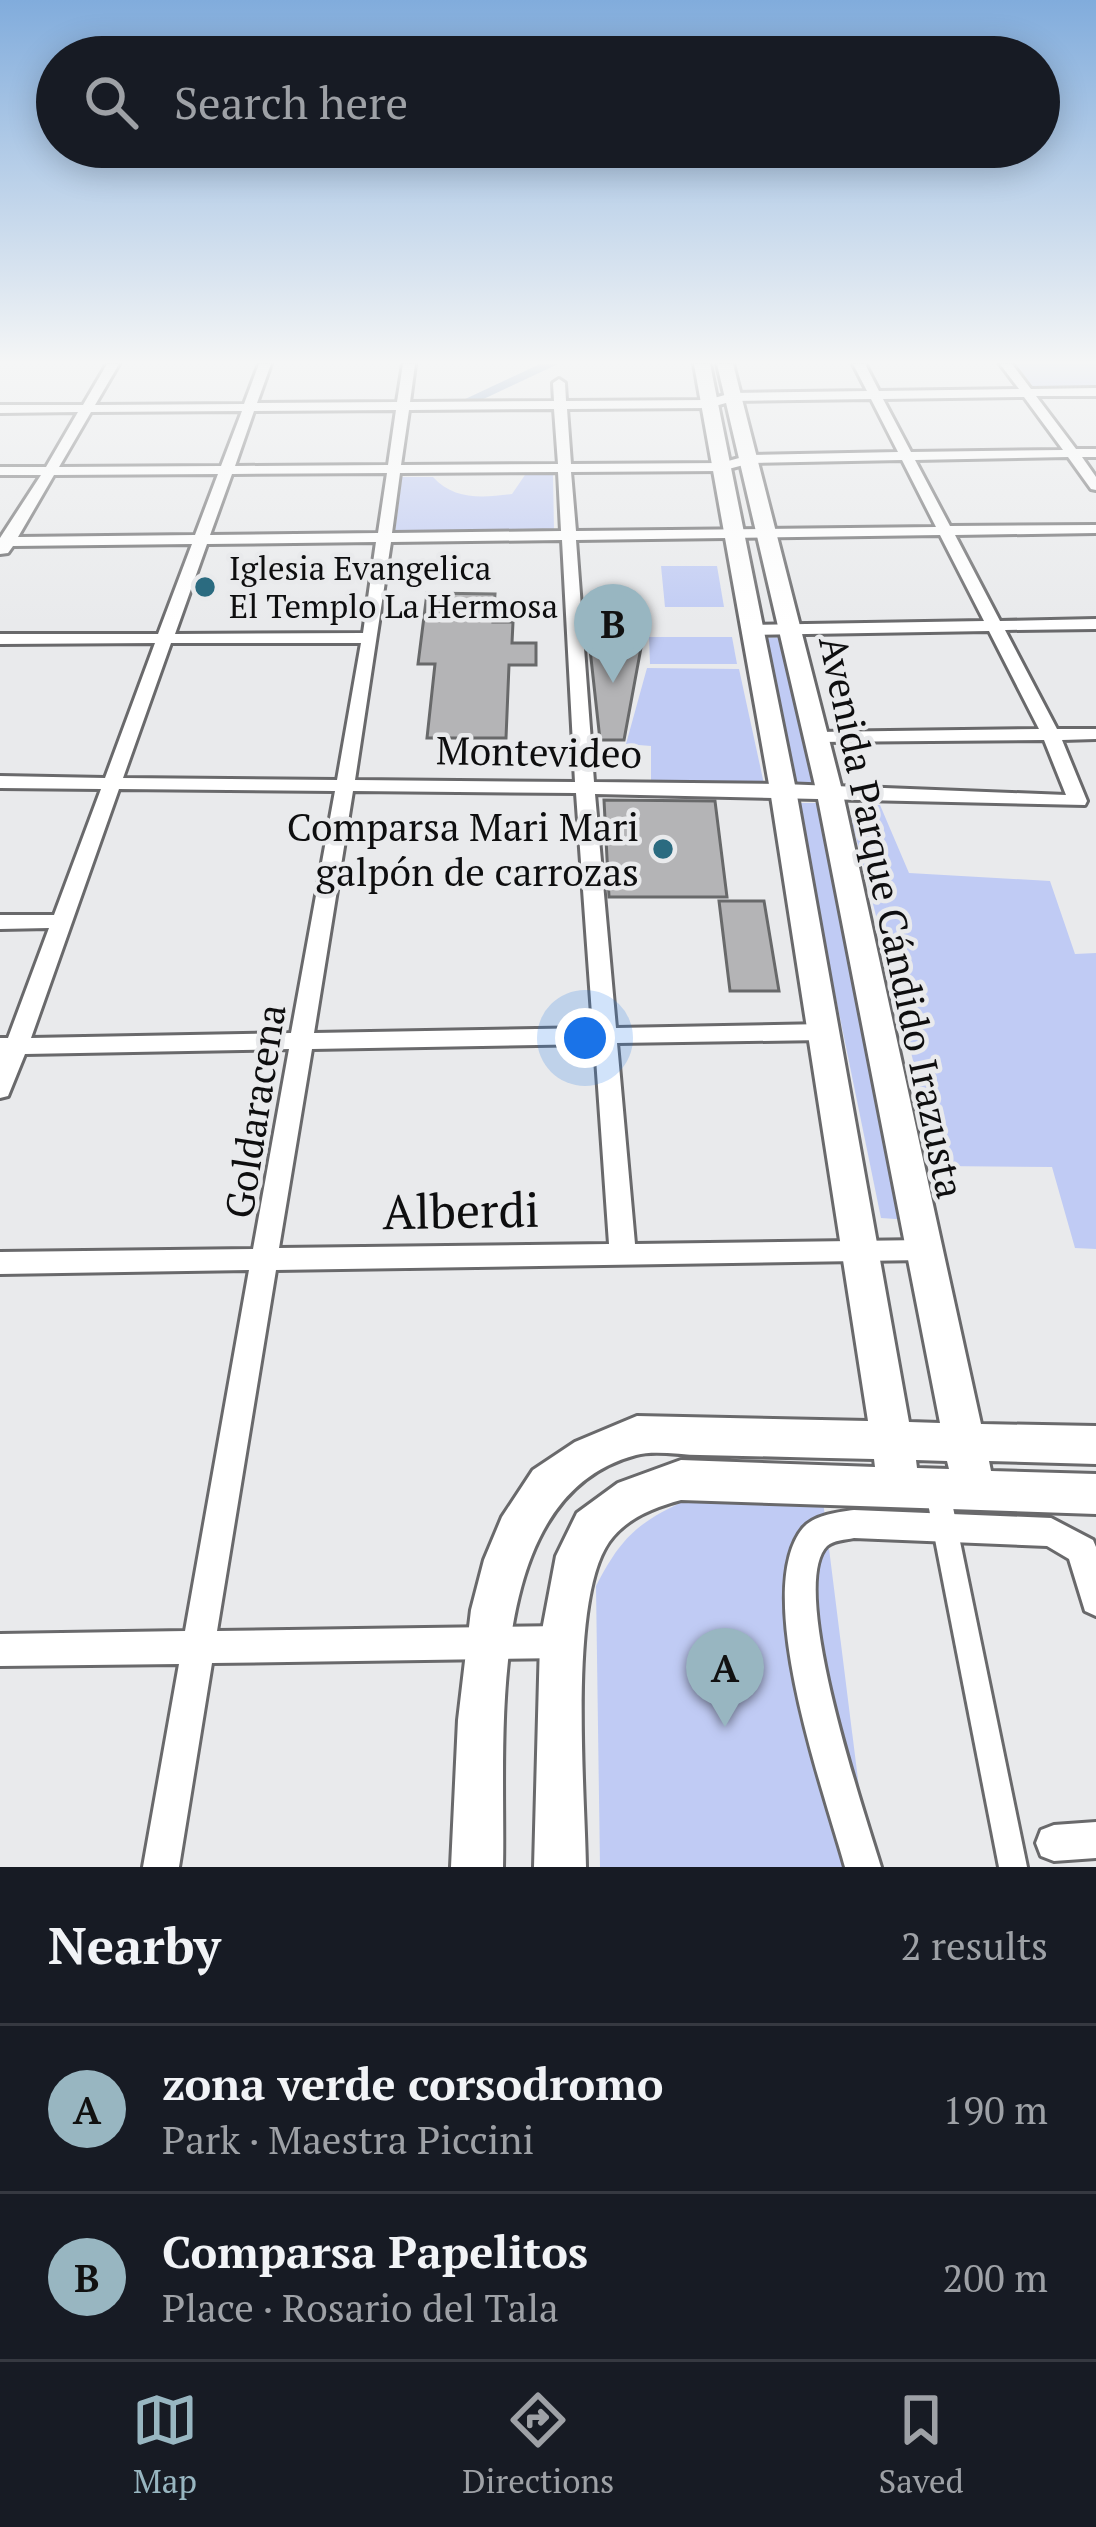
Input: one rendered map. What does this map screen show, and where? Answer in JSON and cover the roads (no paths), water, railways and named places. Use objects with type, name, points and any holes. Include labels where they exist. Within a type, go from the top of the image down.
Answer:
[{"type":"main road","name":"Avenida Parque Cándido Irazusta","points":[[732,451],[770,536],[830,794],[964,1444],[930,1486]]},
{"type":"main road","name":"Avenida Parque Cándido Irazusta","points":[[735,463],[735,536],[861,1247],[930,1486]]},
{"type":"main road","points":[[477,1867],[490,1645],[500,1572],[521,1516],[549,1483],[592,1454],[637,1435],[930,1486]]},
{"type":"main road","points":[[930,1486],[964,1444],[1096,1445]]},
{"type":"main road","points":[[560,1867],[564,1642],[571,1576],[592,1529],[645,1490],[681,1480],[1096,1494]]},
{"type":"street","points":[[2,547],[64,451]]},
{"type":"street","points":[[0,1090],[8,1045],[62,921],[233,451]]},
{"type":"street","name":"Goldaracena","points":[[161,1867],[267,1260],[396,451]]},
{"type":"street","points":[[561,451],[622,1252]]},
{"type":"street","points":[[907,451],[1051,735]]},
{"type":"street","points":[[0,471],[562,468],[1096,452]]},
{"type":"street","points":[[1071,453],[1096,486]]},
{"type":"street","points":[[2,547],[200,540],[1096,529]]},
{"type":"street","points":[[753,630],[1096,624]]},
{"type":"street","points":[[0,639],[370,638]]},
{"type":"street","points":[[816,737],[1096,734]]},
{"type":"street","name":"Montevideo","points":[[0,782],[783,790],[1078,801],[1051,735]]},
{"type":"street","points":[[0,922],[62,921]]},
{"type":"street","points":[[8,1045],[824,1032]]},
{"type":"street","name":"Alberdi","points":[[0,1263],[861,1247],[924,1250]]},
{"type":"street","points":[[930,1486],[1013,1867]]},
{"type":"street","points":[[863,1867],[806,1657],[801,1575],[809,1543],[824,1530],[854,1524],[930,1486],[1052,1532],[1082,1550],[1096,1600]]},
{"type":"street","points":[[0,1650],[564,1642]]},
{"type":"street","points":[[1054,1843],[1096,1840]]},
{"type":"place","name":"Iglesia Evangelica El Templo La Hermosa","points":[[205,587]]},
{"type":"place","name":"Comparsa Papelitos","points":[[613,683]]},
{"type":"place","name":"Comparsa Mari Mari galpón de carrozas","points":[[663,849]]},
{"type":"place","name":"zona verde corsodromo","points":[[725,1727]]}]
